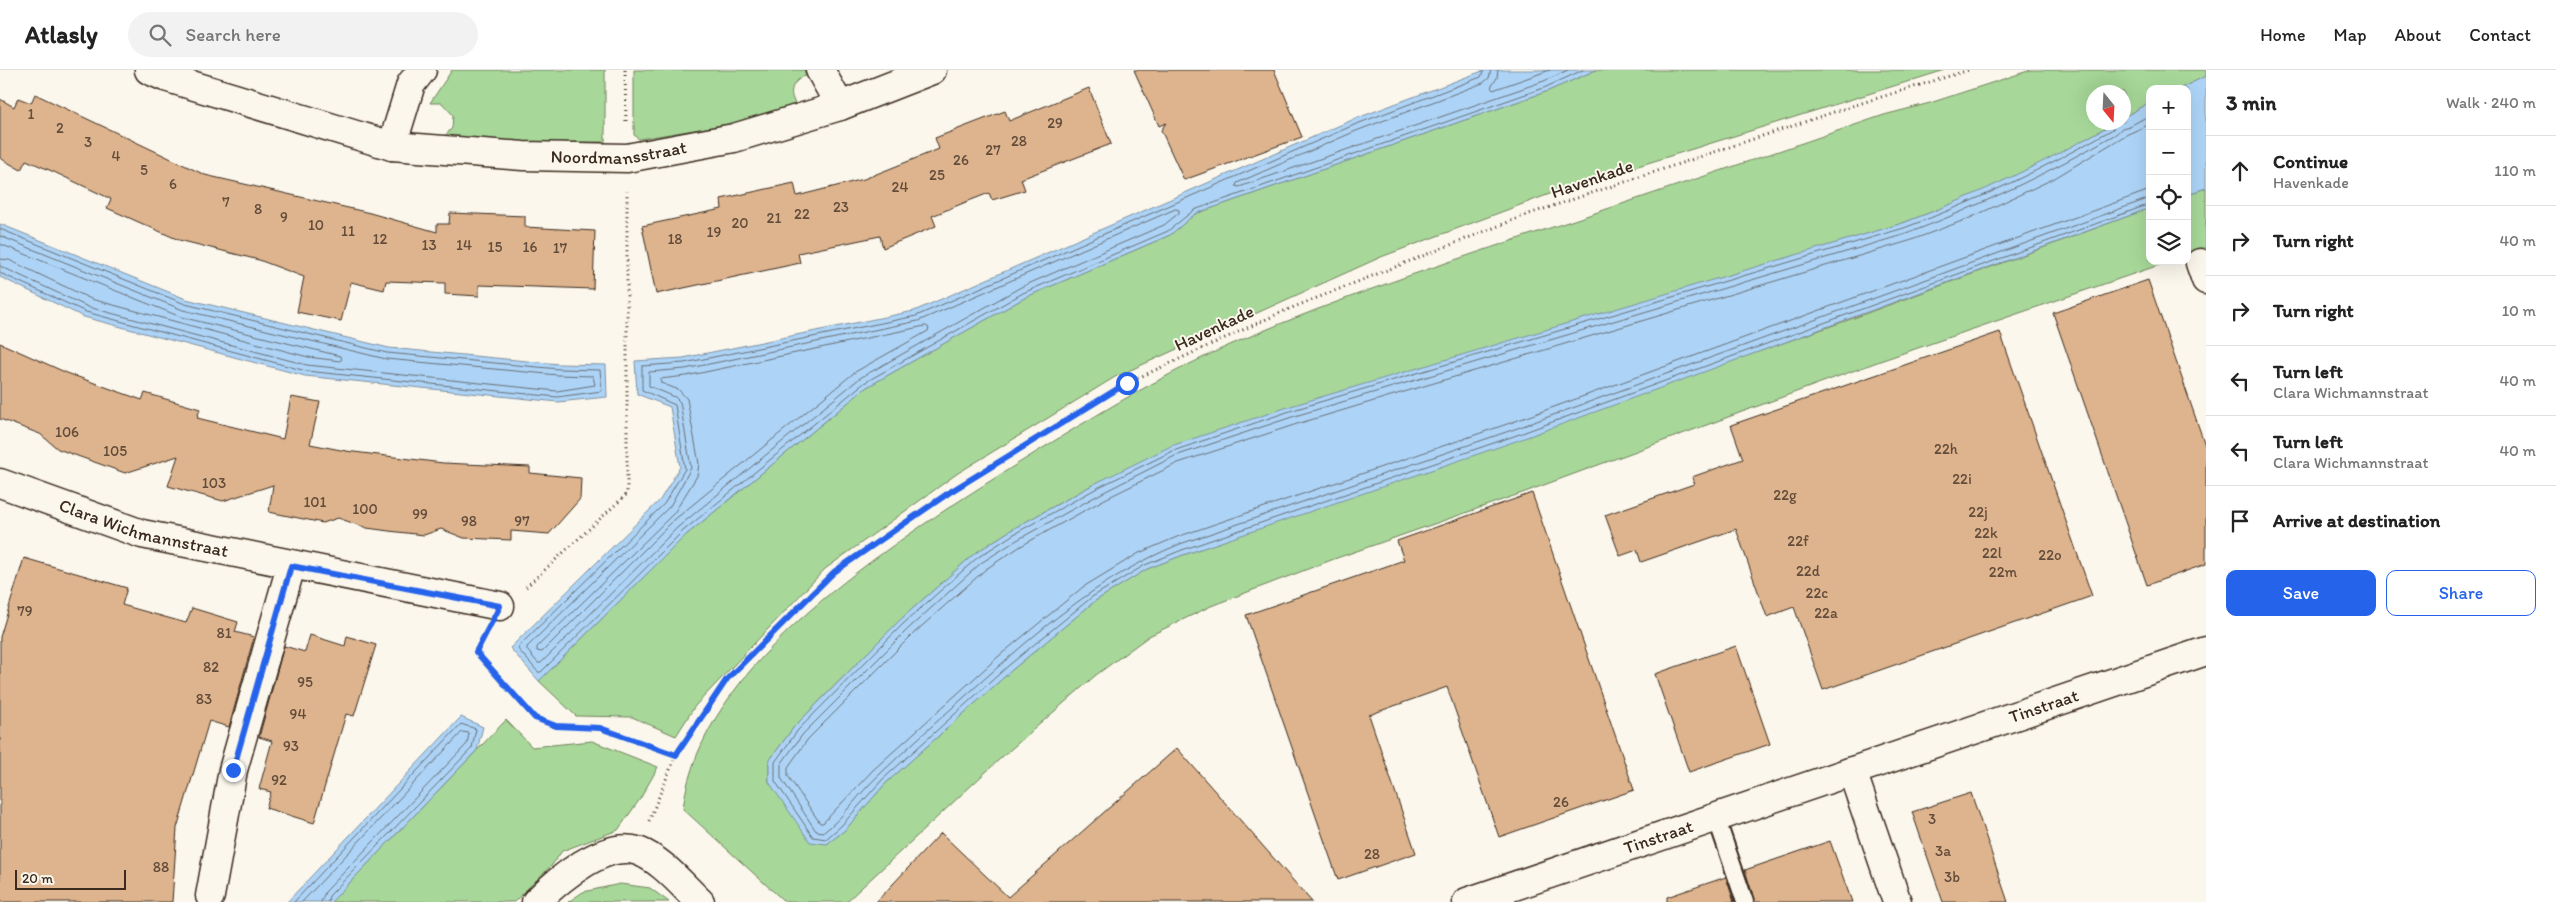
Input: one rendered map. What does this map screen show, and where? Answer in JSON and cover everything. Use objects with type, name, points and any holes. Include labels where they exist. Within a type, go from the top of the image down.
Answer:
[{"type":"street","name":"Noordmansstraat","points":[[149,70],[165,78],[392,146],[523,156],[627,158],[734,138],[840,106],[932,70]]},
{"type":"street","points":[[392,146],[412,84],[422,70]]},
{"type":"street","points":[[820,70],[840,106]]},
{"type":"street","name":"Clara Wichmannstraat","points":[[0,483],[142,534],[291,566],[500,606]]},
{"type":"street","points":[[210,896],[233,770],[291,566]]},
{"type":"street","name":"Tinstraat","points":[[1466,902],[2206,651]]},
{"type":"street","points":[[1852,771],[1897,902]]},
{"type":"street","points":[[536,902],[556,881],[581,864],[617,850],[637,851],[660,864],[700,902]]},
{"type":"lane","points":[[1716,817],[1744,902]]},
{"type":"path","points":[[625,70],[627,158],[627,494],[534,581],[500,606],[476,652],[535,718],[556,726],[600,728],[676,755]]},
{"type":"path","name":"Havenkade","points":[[637,851],[676,755],[727,679],[834,572],[950,492],[1127,383],[1284,310],[1526,215],[1852,106],[1968,70]]},
{"type":"green space","points":[[452,70],[605,70],[605,142],[516,143],[444,137],[452,128],[453,115],[442,103],[430,103]]},
{"type":"green space","points":[[634,70],[806,70],[810,75],[799,79],[792,87],[792,97],[799,108],[731,124],[639,139],[634,135]]},
{"type":"green space","points":[[1596,70],[1945,70],[1555,192],[1381,257],[1115,377],[958,473],[825,569],[695,706],[676,736],[632,717],[576,716],[539,681],[686,535],[867,387],[1026,297],[1170,235],[1195,214],[1548,91]]},
{"type":"green space","points":[[2031,70],[2206,70],[2206,76],[2187,85],[2146,85],[2146,104],[2131,113],[2131,85],[2086,85],[2086,130],[2102,130],[2045,162],[1963,200],[1903,223],[1667,295],[1096,483],[1011,530],[974,554],[900,620],[794,727],[769,761],[769,782],[827,844],[845,830],[885,784],[1012,670],[1095,601],[1147,569],[1851,319],[2146,209],[2146,265],[2159,265],[1880,361],[1525,492],[1334,559],[1211,606],[1149,636],[1096,675],[1002,757],[846,902],[785,902],[683,809],[697,756],[724,705],[762,657],[808,612],[858,571],[960,500],[1149,385],[1239,341],[1322,307],[1492,247],[1884,115],[1930,103]]},
{"type":"green space","points":[[2206,188],[2206,247],[2191,253],[2191,220],[2191,193]]},
{"type":"green space","points":[[506,720],[532,747],[592,741],[658,767],[640,799],[618,830],[562,851],[552,865],[514,902],[331,902]]},
{"type":"green space","points":[[620,884],[650,888],[669,902],[568,902],[583,892]]},
{"type":"water","points":[[1485,70],[1596,70],[1548,91],[1195,214],[1170,235],[1026,297],[867,387],[686,535],[539,681],[510,648],[660,500],[680,467],[670,407],[637,394],[635,361],[683,358],[914,311],[1352,120]]},
{"type":"water","points":[[2206,76],[2206,188],[2191,193],[2191,85],[2187,85]]},
{"type":"water","points":[[2146,104],[2146,209],[1516,441],[1147,569],[1095,601],[1012,670],[885,784],[845,830],[827,844],[810,842],[769,782],[769,761],[794,727],[900,620],[974,554],[1011,530],[1096,483],[1171,446],[1291,406],[1903,223],[1984,190],[2062,152],[2101,130],[2131,130],[2131,113]]},
{"type":"water","points":[[0,224],[186,299],[389,348],[559,364],[606,365],[607,397],[558,402],[305,376],[84,317],[0,277]]},
{"type":"water","points":[[461,717],[483,727],[477,750],[331,902],[287,902]]},
{"type":"building","points":[[1134,70],[1274,70],[1302,137],[1184,180],[1161,130],[1166,123],[1159,126]]},
{"type":"building","points":[[1089,88],[1111,144],[1021,179],[1025,190],[992,200],[989,193],[961,204],[932,216],[936,226],[883,248],[880,236],[798,253],[800,263],[656,294],[642,226],[722,209],[721,199],[794,183],[797,196],[864,179],[939,149],[935,138],[1005,111],[1009,121]]},
{"type":"building","points":[[35,94],[205,175],[370,213],[437,232],[437,224],[449,224],[450,213],[525,216],[525,227],[595,231],[593,289],[479,285],[479,296],[445,294],[445,283],[386,281],[384,290],[351,282],[341,321],[297,312],[304,277],[259,260],[179,240],[107,208],[111,199],[54,172],[26,160],[21,170],[0,158],[0,99],[14,107],[18,98],[31,103]]},
{"type":"building","points":[[2148,280],[2206,448],[2206,564],[2147,585],[2053,313]]},
{"type":"building","points":[[2000,332],[2092,596],[1823,690],[1794,607],[1767,617],[1736,529],[1641,562],[1637,550],[1620,556],[1605,515],[1694,484],[1692,477],[1743,459],[1731,425]]},
{"type":"building","points":[[0,343],[67,373],[142,400],[145,393],[200,409],[197,418],[283,439],[291,397],[320,402],[310,444],[346,451],[443,463],[530,467],[530,473],[581,478],[580,499],[549,534],[511,531],[511,540],[464,538],[441,529],[424,535],[389,531],[367,528],[338,518],[323,523],[269,512],[273,485],[223,501],[168,486],[178,456],[125,473],[58,449],[40,434],[0,419]]},
{"type":"building","points":[[1532,493],[1634,790],[1499,837],[1447,687],[1369,715],[1416,853],[1338,880],[1246,615],[1404,560],[1397,541]]},
{"type":"building","points":[[24,558],[127,588],[122,605],[186,623],[192,608],[238,622],[235,632],[254,637],[229,727],[209,721],[177,828],[172,902],[0,902],[0,637]]},
{"type":"building","points":[[310,635],[345,646],[347,636],[376,645],[354,716],[346,714],[314,823],[266,808],[271,792],[259,789],[272,741],[259,737],[284,646],[305,652]]},
{"type":"building","points":[[1736,646],[1770,744],[1689,772],[1655,674]]},
{"type":"building","points":[[1177,748],[1312,902],[876,902],[941,833],[1008,897]]},
{"type":"building","points":[[1971,793],[2008,902],[1943,902],[1912,812]]},
{"type":"building","points":[[1830,841],[1852,902],[1755,902],[1745,870]]},
{"type":"building","points":[[1726,877],[1734,902],[1667,902],[1667,897]]},
{"type":"route","points":[[233,770],[291,566],[500,606],[476,652],[535,718],[556,726],[600,728],[676,755],[727,679],[834,572],[950,492],[1127,383]]}]
